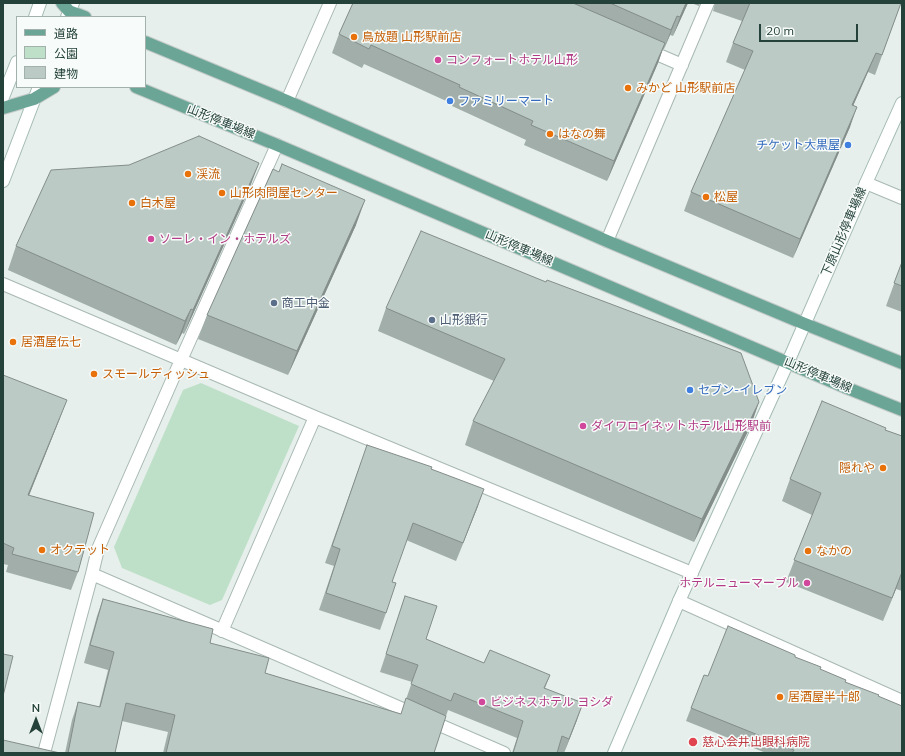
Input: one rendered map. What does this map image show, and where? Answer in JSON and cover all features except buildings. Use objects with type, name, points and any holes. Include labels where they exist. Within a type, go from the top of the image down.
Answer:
[{"type":"main road","points":[[68,8],[83,16]]},
{"type":"main road","points":[[146,42],[287,101],[607,241],[902,363]]},
{"type":"main road","points":[[3,108],[34,99],[52,88]]},
{"type":"main road","name":"山形停車場線","points":[[138,88],[277,145],[847,388],[902,410]]},
{"type":"street","points":[[35,16],[40,3]]},
{"type":"street","points":[[287,101],[330,3]]},
{"type":"street","points":[[607,241],[708,3]]},
{"type":"street","points":[[632,44],[682,65]]},
{"type":"street","points":[[3,97],[16,64]]},
{"type":"street","points":[[3,182],[39,88]]},
{"type":"street","name":"下原山形停車場線","points":[[614,753],[679,601],[788,362],[902,103]]},
{"type":"street","points":[[44,753],[98,548],[277,145]]},
{"type":"street","points":[[866,184],[902,198]]},
{"type":"street","points":[[3,284],[314,417],[692,573]]},
{"type":"street","points":[[222,631],[314,417]]},
{"type":"street","points":[[92,574],[504,753]]},
{"type":"street","points":[[679,601],[902,701]]},
{"type":"green space","points":[[201,383],[299,426],[222,600],[210,605],[122,568],[114,547],[183,390]]},
{"type":"place","name":"鳥放題 山形駅前店","points":[[354,37]]},
{"type":"place","name":"コンフォートホテル山形","points":[[438,60]]},
{"type":"place","name":"みかど 山形駅前店","points":[[628,88]]},
{"type":"place","name":"ファミリーマート","points":[[450,101]]},
{"type":"place","name":"はなの舞","points":[[550,134]]},
{"type":"place","name":"チケット大黒屋","points":[[848,145]]},
{"type":"place","name":"渓流","points":[[188,174]]},
{"type":"place","name":"山形肉問屋センター","points":[[222,193]]},
{"type":"place","name":"松屋","points":[[706,197]]},
{"type":"place","name":"白木屋","points":[[132,203]]},
{"type":"place","name":"ソーレ・イン・ホテルズ","points":[[151,239]]},
{"type":"place","name":"商工中金","points":[[274,303]]},
{"type":"place","name":"山形銀行","points":[[432,320]]},
{"type":"place","name":"居酒屋伝七","points":[[13,342]]},
{"type":"place","name":"スモールディッシュ","points":[[94,374]]},
{"type":"place","name":"セブン-イレブン","points":[[690,390]]},
{"type":"place","name":"ダイワロイネットホテル山形駅前","points":[[583,426]]},
{"type":"place","name":"隠れや","points":[[883,468]]},
{"type":"place","name":"オクテット","points":[[42,550]]},
{"type":"place","name":"なかの","points":[[808,551]]},
{"type":"place","name":"ホテルニューマーブル","points":[[807,583]]},
{"type":"place","name":"居酒屋半十郎","points":[[780,697]]},
{"type":"place","name":"ビジネスホテル ヨシダ","points":[[482,702]]},
{"type":"place","name":"慈心会井出眼科病院","points":[[693,742]]}]
